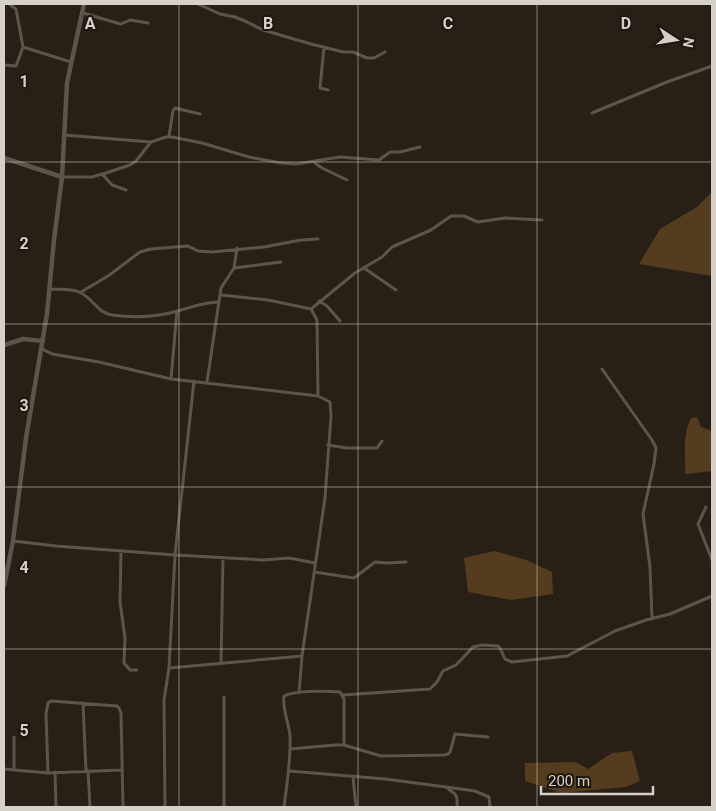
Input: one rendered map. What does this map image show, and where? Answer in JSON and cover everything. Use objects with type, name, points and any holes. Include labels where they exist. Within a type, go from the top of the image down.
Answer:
[{"type":"main road","points":[[4,586],[13,540],[26,438],[42,349],[62,177],[64,112],[71,62],[84,4]]},
{"type":"main road","points":[[4,158],[62,177]]},
{"type":"main road","points":[[4,345],[23,339],[43,340]]},
{"type":"street","points":[[4,65],[16,66],[23,47],[16,9],[9,4]]},
{"type":"street","points":[[198,4],[220,14],[235,17],[263,30],[343,52],[353,52],[367,58],[374,58],[385,52]]},
{"type":"street","points":[[83,13],[119,24],[130,20],[148,23]]},
{"type":"street","points":[[23,47],[71,62]]},
{"type":"street","points":[[324,47],[320,88],[328,90]]},
{"type":"street","points":[[592,113],[667,82],[712,66]]},
{"type":"street","points":[[169,136],[175,108],[200,114]]},
{"type":"street","points":[[64,135],[151,142],[169,136],[202,142],[268,161],[296,164],[340,157],[379,160],[390,152],[400,152],[420,147]]},
{"type":"street","points":[[62,177],[92,177],[130,165],[136,161],[151,142]]},
{"type":"street","points":[[315,162],[322,168],[347,180]]},
{"type":"street","points":[[102,174],[112,185],[126,190]]},
{"type":"street","points":[[311,309],[318,301],[363,268],[382,257],[392,247],[431,230],[451,216],[464,216],[478,222],[505,218],[542,220]]},
{"type":"street","points":[[50,289],[81,292],[108,276],[140,252],[151,248],[188,246],[198,251],[212,252],[318,239]]},
{"type":"street","points":[[207,382],[221,288],[234,268],[237,248]]},
{"type":"street","points":[[234,268],[280,262]]},
{"type":"street","points":[[363,268],[396,290]]},
{"type":"street","points":[[81,292],[94,305],[110,315],[142,317],[177,311],[202,303],[219,302]]},
{"type":"street","points":[[221,295],[268,300],[311,309],[317,320],[318,396]]},
{"type":"street","points":[[318,301],[327,306],[340,321]]},
{"type":"street","points":[[171,379],[177,311]]},
{"type":"street","points":[[42,349],[52,354],[108,364],[171,379],[318,396],[330,402],[325,498],[298,693]]},
{"type":"street","points":[[602,369],[656,448],[644,514],[650,567],[652,619]]},
{"type":"street","points":[[165,807],[164,700],[169,668],[175,555],[194,381]]},
{"type":"street","points":[[328,446],[377,448],[382,441]]},
{"type":"street","points":[[706,507],[698,524],[712,560]]},
{"type":"street","points":[[13,540],[56,546],[175,555],[262,560],[289,558],[315,563]]},
{"type":"street","points":[[121,551],[120,602],[125,638],[124,663],[130,670],[137,670]]},
{"type":"street","points":[[221,664],[223,558]]},
{"type":"street","points":[[314,572],[354,578],[375,562],[387,564],[406,562]]},
{"type":"street","points":[[284,807],[290,749],[290,729],[284,699],[287,694],[340,692],[343,695],[430,688],[437,682],[443,671],[456,665],[473,647],[482,645],[498,646],[505,659],[512,662],[567,656],[615,631],[670,614],[712,596]]},
{"type":"street","points":[[169,668],[302,656]]},
{"type":"street","points":[[343,695],[344,745]]},
{"type":"street","points":[[224,697],[224,807]]},
{"type":"street","points":[[48,772],[46,714],[48,703],[51,701],[114,705],[119,708],[121,713],[123,807]]},
{"type":"street","points":[[83,703],[90,807]]},
{"type":"street","points":[[290,749],[317,745],[344,745],[381,756],[444,755],[450,752],[455,734],[488,737]]},
{"type":"street","points":[[14,737],[14,770]]},
{"type":"street","points":[[4,769],[48,772],[122,770]]},
{"type":"street","points":[[289,771],[385,779],[480,792],[488,797],[490,807]]},
{"type":"street","points":[[55,772],[56,807]]},
{"type":"street","points":[[353,777],[356,807]]},
{"type":"street","points":[[446,787],[455,794],[457,807]]},
{"type":"shaded area","points":[[712,192],[712,276],[639,264],[660,229],[697,207]]},
{"type":"shaded area","points":[[697,417],[701,427],[712,431],[712,471],[685,474],[686,431],[691,418]]},
{"type":"shaded area","points":[[495,551],[526,560],[552,572],[553,594],[511,600],[468,592],[464,558]]},
{"type":"shaded area","points":[[632,751],[640,781],[626,787],[561,793],[525,781],[525,763],[576,762],[588,769],[612,753]]}]
